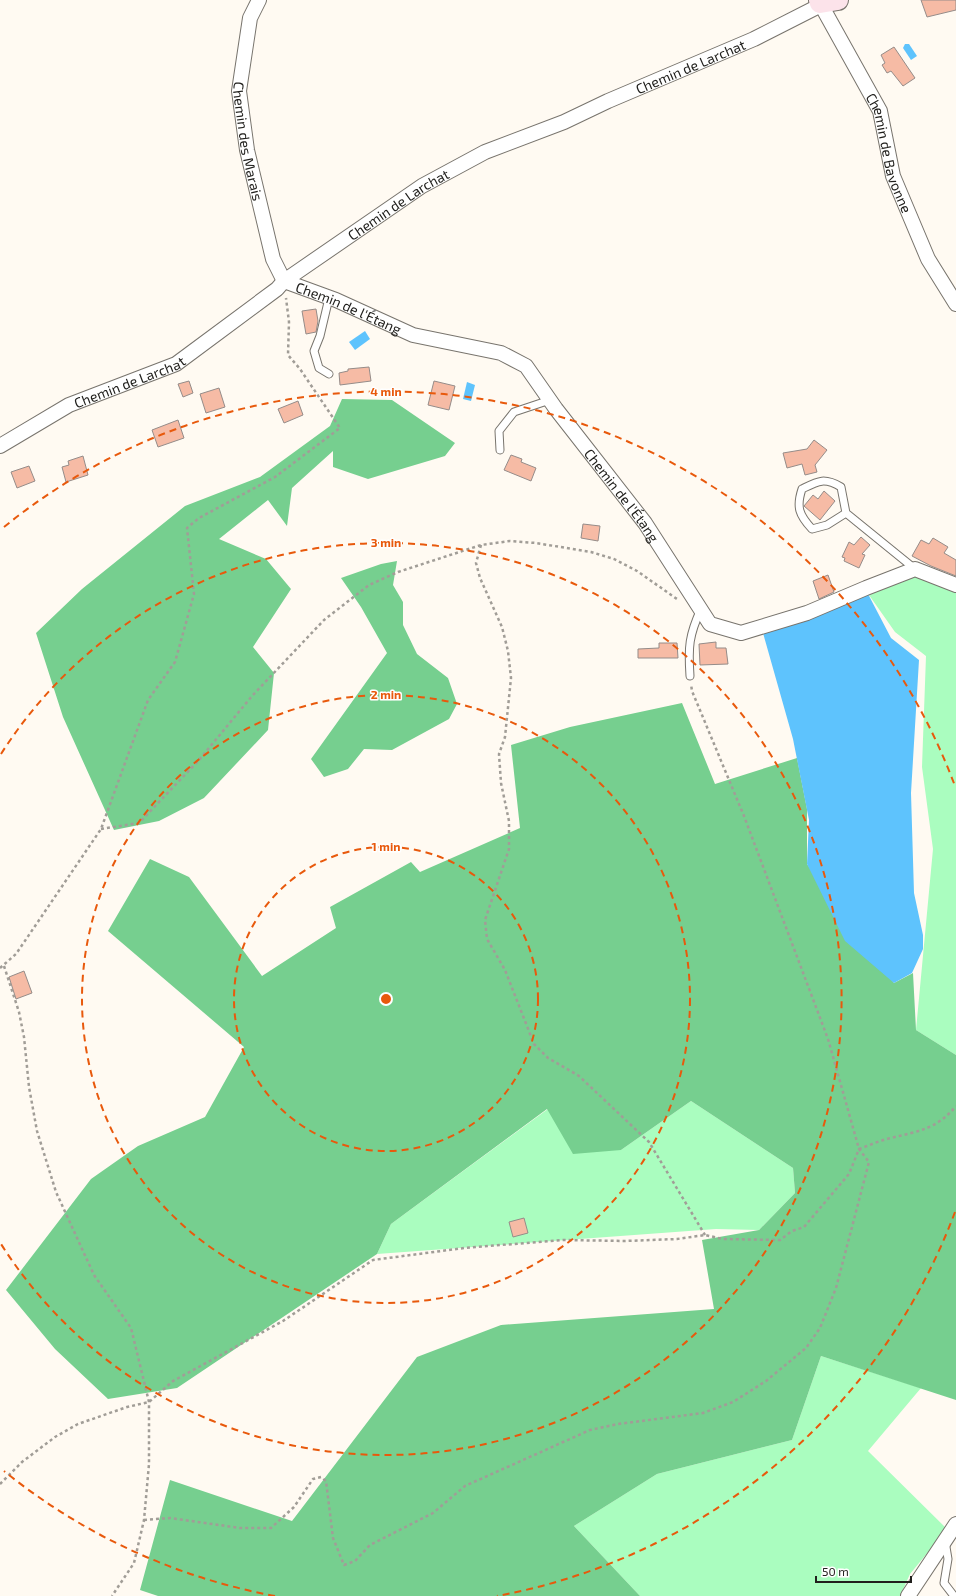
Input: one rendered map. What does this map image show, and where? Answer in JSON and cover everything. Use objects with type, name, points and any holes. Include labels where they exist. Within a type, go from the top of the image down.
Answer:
[{"type":"street","name":"Chemin des Marais","points":[[259,0],[250,18],[239,91],[248,157],[273,259],[284,281]]},
{"type":"street","name":"Chemin de Larchat","points":[[0,446],[69,405],[176,364],[277,289],[284,281],[422,186],[485,152],[564,122],[608,101],[754,39],[826,1]]},
{"type":"street","name":"Chemin de Bavonne","points":[[826,1],[880,111],[893,176],[928,259],[956,304]]},
{"type":"street","name":"Chemin de l'Étang","points":[[284,281],[329,298],[413,335],[501,353],[526,366],[550,400],[645,523],[710,624],[741,633],[807,613],[915,569]]},
{"type":"street","points":[[915,569],[956,585]]},
{"type":"street","points":[[908,1596],[956,1524]]},
{"type":"lane","points":[[329,298],[320,336],[314,351],[319,368],[329,374]]},
{"type":"lane","points":[[500,450],[499,431],[514,412],[550,400]]},
{"type":"lane","points":[[846,513],[827,525],[812,529],[803,519],[798,502],[802,489],[818,481],[832,482],[841,487],[846,513],[915,569]]},
{"type":"lane","points":[[690,676],[688,652],[691,631],[701,609]]},
{"type":"lane","points":[[944,1541],[948,1559],[944,1583],[954,1596]]},
{"type":"path","points":[[0,968],[16,954],[101,830],[148,700],[175,662],[194,594],[187,528],[199,518],[275,477],[340,428],[300,369],[288,355],[289,322],[284,281]]},
{"type":"path","points":[[101,830],[140,823],[199,760],[252,696],[324,620],[369,586],[398,572],[481,545],[510,541],[536,543],[598,554],[614,559],[637,572],[690,608],[701,609]]},
{"type":"path","points":[[481,545],[476,562],[480,578],[502,627],[508,651],[510,697],[505,737],[499,754],[501,784],[509,821],[509,849],[484,920],[487,939],[504,970],[534,1044],[548,1058],[580,1076],[649,1142],[705,1235]]},
{"type":"path","points":[[144,1520],[170,1518],[240,1528],[271,1528],[294,1507],[313,1479],[321,1477],[326,1481],[333,1538],[344,1565],[355,1561],[370,1545],[433,1513],[465,1486],[590,1430],[618,1424],[702,1413],[733,1402],[766,1381],[806,1348],[820,1328],[836,1288],[869,1162],[859,1149],[828,1039],[744,816],[692,691],[690,676]]},
{"type":"path","points":[[4,966],[19,1012],[24,1037],[29,1087],[37,1131],[56,1192],[94,1275],[131,1328],[149,1402],[149,1464],[144,1520],[134,1563],[112,1596]]},
{"type":"path","points":[[0,1484],[22,1462],[55,1437],[78,1424],[127,1407],[149,1402],[173,1380],[283,1321],[373,1260],[464,1248],[563,1240],[625,1241],[677,1239],[705,1235],[723,1239],[780,1240],[792,1231],[804,1227],[849,1174],[859,1149],[890,1138],[918,1133],[942,1120],[956,1106]]},
{"type":"green space","points":[[342,399],[392,400],[455,443],[445,456],[368,479],[333,467],[333,451],[292,488],[287,526],[268,500],[219,539],[266,559],[291,589],[253,647],[274,673],[268,730],[204,798],[159,821],[114,830],[63,717],[36,633],[82,589],[185,506],[260,477],[330,426]]},
{"type":"green space","points":[[397,561],[393,585],[403,602],[403,625],[417,654],[448,678],[457,704],[449,719],[392,750],[364,749],[348,769],[324,777],[311,759],[387,653],[361,607],[341,578],[381,564]]},
{"type":"green space","points":[[913,576],[956,590],[956,1055],[916,1030],[933,849],[922,767],[926,656],[895,632],[869,595],[890,584]]},
{"type":"green space","points":[[682,703],[715,784],[797,758],[807,809],[807,864],[894,983],[913,973],[916,1030],[956,1055],[956,1400],[821,1356],[792,1440],[657,1474],[574,1526],[640,1596],[158,1596],[140,1590],[170,1480],[292,1521],[417,1357],[501,1325],[714,1309],[702,1240],[759,1230],[795,1193],[793,1168],[691,1101],[621,1150],[573,1154],[547,1109],[391,1224],[377,1254],[177,1388],[108,1399],[55,1349],[6,1290],[91,1179],[138,1146],[205,1117],[244,1047],[108,931],[150,859],[189,877],[262,976],[336,928],[330,907],[411,862],[420,872],[520,828],[511,745],[570,727]]},
{"type":"green space","points":[[691,1101],[793,1168],[795,1193],[759,1230],[716,1229],[377,1254],[391,1224],[548,1109],[621,1150]]},
{"type":"green space","points":[[821,1356],[921,1388],[868,1451],[947,1529],[910,1574],[900,1596],[640,1596],[574,1526],[657,1474],[792,1440]]},
{"type":"water","points":[[905,44],[909,44],[917,56],[911,60],[903,48]]},
{"type":"water","points":[[365,331],[370,339],[355,350],[349,342]]},
{"type":"water","points":[[467,382],[475,385],[471,401],[463,399]]},
{"type":"water","points":[[867,592],[891,638],[919,660],[911,793],[914,893],[923,935],[923,949],[912,973],[894,983],[845,941],[807,864],[809,820],[793,739],[763,633]]},
{"type":"building","points":[[921,0],[956,0],[956,10],[927,17]]},
{"type":"building","points":[[894,47],[915,78],[903,86],[891,71],[887,73],[882,65],[885,63],[881,55]]},
{"type":"building","points":[[316,309],[318,321],[316,332],[306,334],[302,311]]},
{"type":"building","points":[[369,367],[371,381],[340,385],[339,373],[348,371],[348,369]]},
{"type":"building","points":[[189,381],[193,393],[183,397],[178,384]]},
{"type":"building","points":[[434,381],[455,386],[449,410],[428,405]]},
{"type":"building","points":[[219,388],[225,407],[206,413],[200,394]]},
{"type":"building","points":[[298,401],[303,415],[284,423],[278,409]]},
{"type":"building","points":[[178,420],[184,438],[158,447],[152,430]]},
{"type":"building","points":[[814,440],[827,450],[815,465],[817,472],[805,475],[802,464],[787,468],[783,453],[807,449]]},
{"type":"building","points":[[511,455],[522,459],[521,462],[536,468],[531,481],[504,470]]},
{"type":"building","points":[[83,456],[88,475],[66,482],[62,467],[69,465],[68,461]]},
{"type":"building","points":[[29,466],[35,481],[17,488],[11,472]]},
{"type":"building","points":[[824,491],[835,501],[820,520],[804,506],[813,495],[818,499]]},
{"type":"building","points":[[583,524],[600,526],[598,541],[581,538]]},
{"type":"building","points":[[861,537],[870,545],[862,554],[865,555],[859,568],[844,561],[845,558],[842,557],[849,542],[854,545]]},
{"type":"building","points":[[933,538],[948,547],[944,553],[956,560],[956,576],[931,566],[912,556],[921,540],[929,544]]},
{"type":"building","points":[[828,575],[834,592],[819,599],[813,581]]},
{"type":"building","points":[[716,642],[716,648],[726,648],[728,664],[700,665],[699,644]]},
{"type":"building","points":[[659,643],[677,643],[678,658],[638,658],[638,649],[659,648]]},
{"type":"building","points":[[24,971],[32,993],[16,999],[9,977]]},
{"type":"building","points":[[524,1218],[528,1233],[513,1237],[509,1222]]}]
